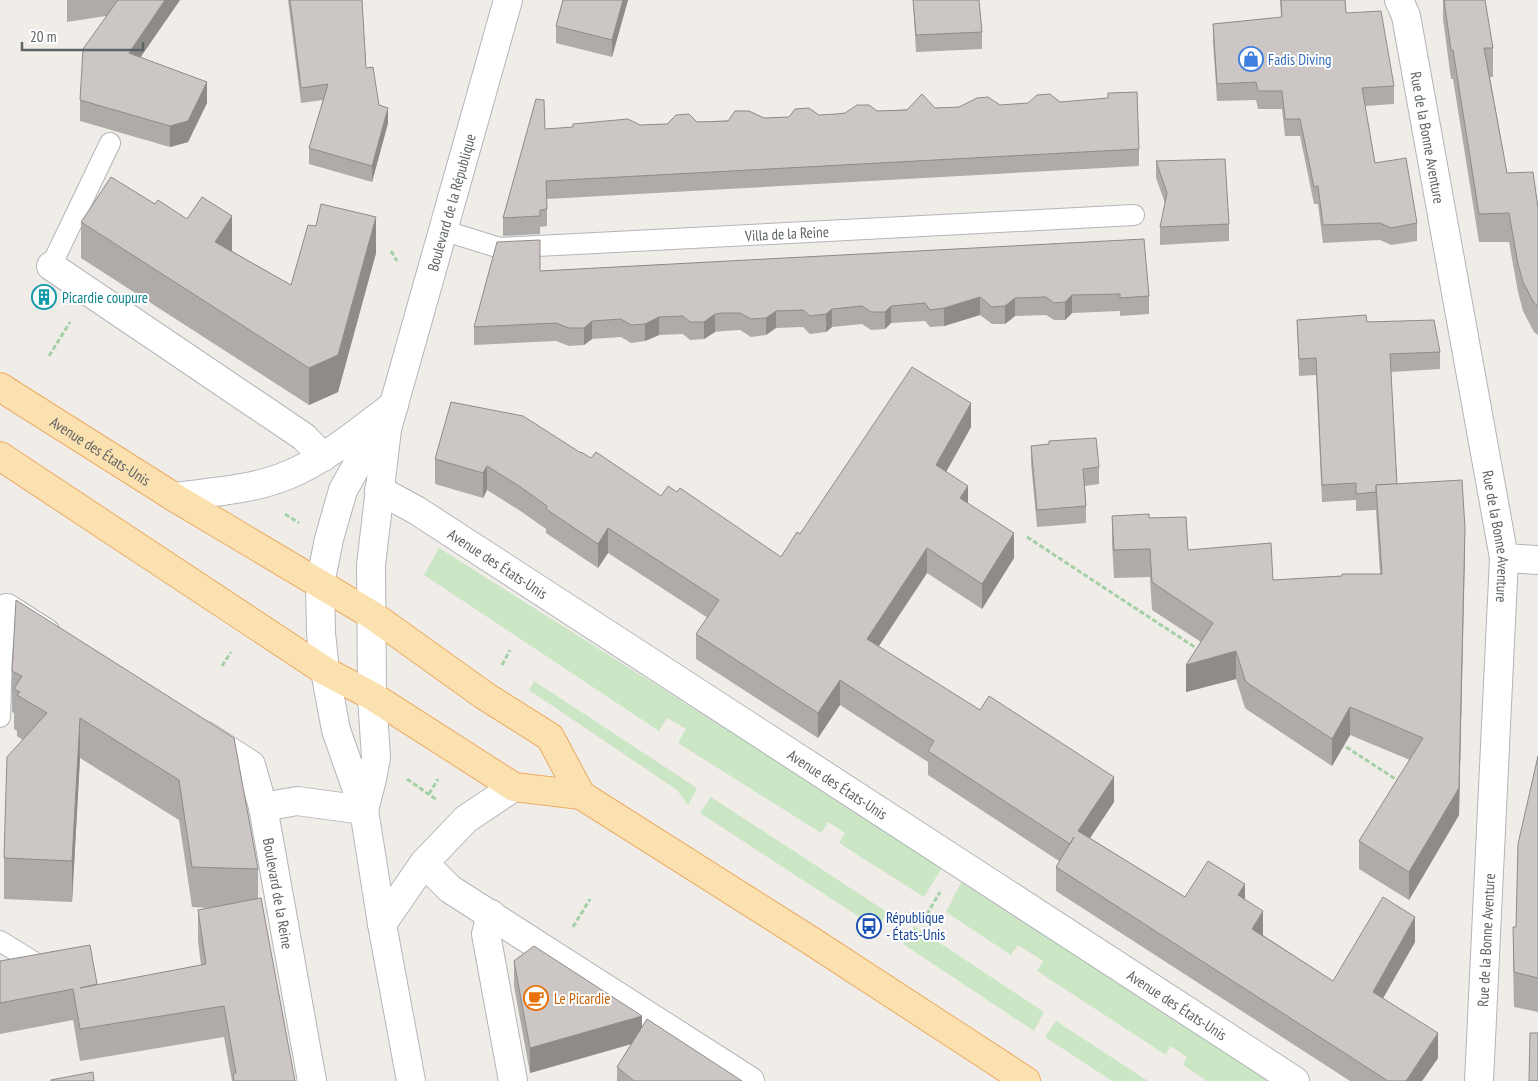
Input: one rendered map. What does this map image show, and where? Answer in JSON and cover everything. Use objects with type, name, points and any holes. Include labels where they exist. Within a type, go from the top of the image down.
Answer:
[{"type":"main road","name":"Avenue des États-Unis","points":[[3,389],[174,497],[372,615],[485,696],[550,737],[581,794]]},
{"type":"main road","name":"Avenue des États-Unis","points":[[2,457],[325,671],[372,696],[514,787],[581,794],[1026,1081]]},
{"type":"street","name":"Boulevard de la République","points":[[372,696],[371,565],[379,490],[391,417],[508,0]]},
{"type":"street","name":"Rue de la Bonne Aventure","points":[[1398,0],[1406,16],[1504,558],[1479,1081]]},
{"type":"street","points":[[51,266],[304,437],[323,457]]},
{"type":"street","name":"Boulevard de la République","points":[[325,671],[321,633],[320,584],[329,540],[343,490],[356,467],[391,417]]},
{"type":"street","points":[[174,497],[245,488],[287,476],[391,417]]},
{"type":"street","name":"Avenue des États-Unis","points":[[379,490],[416,510],[1295,1081]]},
{"type":"street","points":[[1504,558],[1538,560]]},
{"type":"street","points":[[7,608],[64,645]]},
{"type":"street","points":[[325,671],[336,730],[364,810],[382,924],[411,1081]]},
{"type":"street","points":[[364,810],[376,758],[372,696]]},
{"type":"street","points":[[186,723],[251,765],[263,807],[298,801],[364,810]]},
{"type":"street","points":[[382,924],[424,862],[466,819],[514,787]]},
{"type":"street","name":"Boulevard de la Reine","points":[[263,807],[312,1081]]},
{"type":"street","points":[[424,862],[450,889],[750,1081]]},
{"type":"street","points":[[491,914],[486,934],[514,1081]]},
{"type":"lane","points":[[51,266],[110,143]]},
{"type":"lane","name":"Villa de la Reine","points":[[442,230],[500,248],[1134,215]]},
{"type":"lane","points":[[0,717],[2,655],[7,608]]},
{"type":"lane","points":[[0,941],[34,962]]},
{"type":"path","points":[[1027,537],[1201,652]]},
{"type":"path","points":[[1334,738],[1400,782]]},
{"type":"green space","points":[[439,548],[943,866],[924,897],[839,843],[845,833],[828,822],[821,833],[678,743],[686,729],[667,718],[659,731],[424,575]]},
{"type":"green space","points":[[534,681],[697,788],[688,805],[677,790],[529,690]]},
{"type":"green space","points":[[711,797],[887,912],[878,929],[700,813]]},
{"type":"green space","points":[[962,881],[1275,1081],[1207,1081],[1183,1065],[1187,1057],[1170,1046],[1166,1055],[1037,971],[1043,961],[1018,945],[1011,955],[946,912]]},
{"type":"green space","points":[[914,926],[1044,1012],[1034,1031],[903,944]]},
{"type":"green space","points":[[1056,1021],[1148,1081],[1112,1081],[1045,1037]]},
{"type":"building","points":[[118,0],[165,0],[129,53],[207,82],[188,121],[170,126],[80,100],[83,49]]},
{"type":"building","points":[[290,0],[362,0],[366,68],[373,67],[379,105],[388,108],[372,166],[309,148],[328,84],[301,88]]},
{"type":"building","points":[[563,0],[623,0],[612,40],[556,26]]},
{"type":"building","points":[[913,0],[979,0],[982,32],[916,35]]},
{"type":"building","points":[[1281,0],[1345,0],[1346,13],[1381,11],[1394,86],[1362,88],[1375,163],[1406,158],[1417,223],[1391,228],[1380,223],[1323,225],[1318,186],[1314,187],[1300,119],[1285,119],[1282,91],[1258,91],[1256,82],[1217,84],[1213,24],[1282,17]]},
{"type":"building","points":[[1444,0],[1485,0],[1493,48],[1484,48],[1507,173],[1533,172],[1538,208],[1538,306],[1534,303],[1523,282],[1509,213],[1479,214]]},
{"type":"building","points":[[1137,92],[1139,149],[546,181],[547,209],[540,210],[540,216],[503,218],[536,99],[544,100],[545,129],[573,127],[573,124],[628,119],[640,125],[667,124],[676,115],[689,114],[697,122],[728,121],[735,111],[749,111],[764,118],[789,117],[795,109],[809,108],[819,115],[845,113],[857,105],[869,105],[877,111],[907,110],[922,94],[935,108],[959,107],[977,98],[988,97],[1000,105],[1028,103],[1037,95],[1050,94],[1060,102],[1108,98],[1108,93]]},
{"type":"building","points":[[1225,159],[1229,224],[1160,227],[1167,193],[1156,161]]},
{"type":"building","points":[[111,177],[155,204],[158,200],[187,219],[202,197],[232,216],[215,242],[291,285],[308,225],[316,226],[321,204],[376,217],[338,355],[309,368],[81,222]]},
{"type":"building","points":[[1144,239],[1149,296],[1120,298],[1120,294],[1072,295],[1065,302],[1054,303],[1046,297],[1015,298],[1005,306],[992,307],[980,297],[944,308],[930,310],[925,303],[891,306],[885,312],[871,312],[862,306],[832,309],[826,314],[810,316],[803,310],[776,311],[766,318],[751,319],[740,313],[723,313],[715,314],[704,322],[690,322],[683,316],[659,317],[645,324],[631,325],[621,319],[592,321],[584,328],[569,328],[556,323],[474,327],[497,242],[540,240],[540,271]]},
{"type":"building","points":[[1366,315],[1367,322],[1434,320],[1440,352],[1390,354],[1397,484],[1376,485],[1376,492],[1356,494],[1356,483],[1322,485],[1316,358],[1299,359],[1297,320]]},
{"type":"building","points":[[912,367],[971,403],[936,465],[968,486],[960,498],[1014,533],[982,584],[927,548],[867,639],[980,710],[989,696],[1114,777],[1078,831],[1185,897],[1208,861],[1245,884],[1238,895],[1263,911],[1252,929],[1333,981],[1383,897],[1415,917],[1373,992],[1438,1033],[1406,1081],[1388,1081],[1056,867],[1070,844],[928,751],[934,741],[840,680],[818,713],[696,634],[719,600],[608,528],[598,544],[546,509],[547,506],[519,486],[487,466],[483,473],[435,459],[451,402],[523,416],[591,458],[596,452],[661,496],[668,486],[677,492],[680,488],[781,557],[797,532],[800,534]]},
{"type":"building","points":[[1096,438],[1099,467],[1083,469],[1086,506],[1037,510],[1031,446],[1049,444],[1049,441]]},
{"type":"building","points":[[1462,480],[1465,528],[1459,788],[1409,872],[1359,841],[1423,738],[1350,707],[1332,739],[1249,684],[1245,680],[1236,651],[1186,665],[1213,623],[1152,582],[1150,549],[1114,550],[1112,516],[1149,514],[1149,518],[1186,517],[1188,550],[1271,543],[1273,580],[1342,576],[1342,574],[1382,574],[1376,485]]},
{"type":"building","points":[[16,600],[234,738],[258,869],[192,867],[179,780],[80,718],[72,861],[4,858],[7,757],[47,713],[17,695],[20,692],[14,689],[22,676],[12,671]]},
{"type":"building","points":[[1538,756],[1538,978],[1514,972],[1513,927],[1516,927],[1518,844]]},
{"type":"building","points":[[261,898],[295,1081],[234,1081],[233,1074],[236,1073],[224,1006],[80,1029],[73,989],[0,1003],[0,961],[90,945],[97,984],[80,988],[206,964],[198,910]]},
{"type":"building","points":[[534,946],[642,1016],[530,1048],[514,961]]},
{"type":"building","points":[[647,1019],[742,1081],[634,1081],[617,1067]]},
{"type":"building","points":[[1530,1033],[1538,1033],[1538,1081],[1529,1081]]},
{"type":"building","points":[[93,1072],[94,1081],[51,1081],[51,1080]]},
{"type":"place","name":"Fadis Diving","points":[[1251,59]]},
{"type":"place","name":"Picardie coupure","points":[[44,297]]},
{"type":"place","name":"République - États-Unis","points":[[869,926]]},
{"type":"place","name":"Le Picardie","points":[[536,998]]}]
